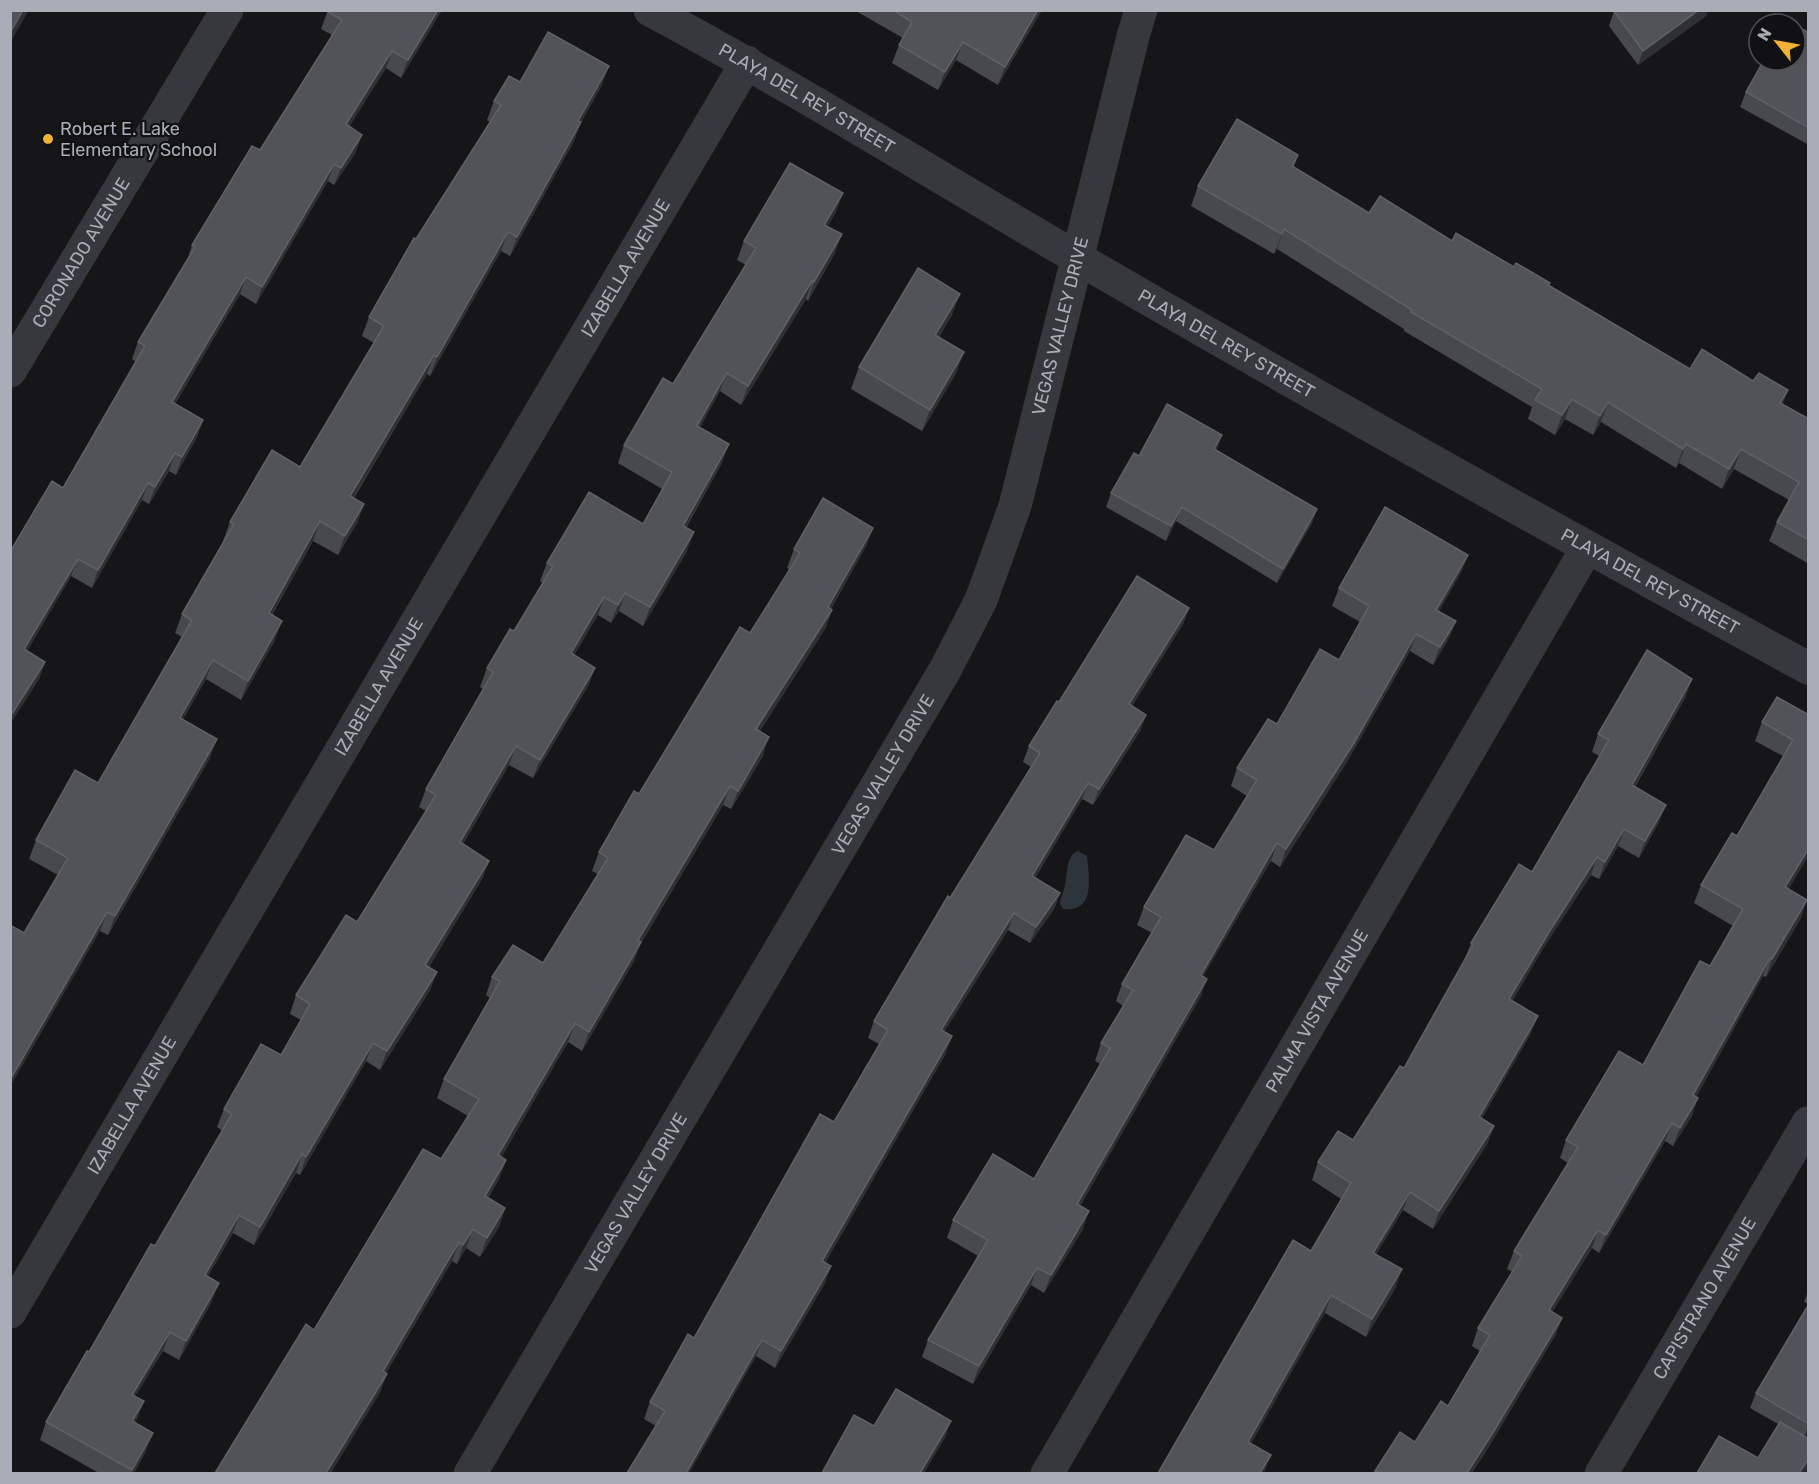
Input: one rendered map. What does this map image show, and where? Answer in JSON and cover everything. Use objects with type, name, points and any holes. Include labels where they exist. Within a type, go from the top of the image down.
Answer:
[{"type":"street","name":"CORONADO AVENUE","points":[[10,371],[22,327],[227,10]]},
{"type":"street","name":"PLAYA DEL REY STREET","points":[[650,10],[747,62],[1078,258],[1587,548],[1809,668]]},
{"type":"street","name":"VEGAS VALLEY DRIVE","points":[[470,1473],[939,680],[981,600],[1015,506],[1141,10]]},
{"type":"street","name":"IZABELLA AVENUE","points":[[10,1312],[747,62]]},
{"type":"street","name":"PALMA VISTA AVENUE","points":[[1047,1473],[1587,548]]},
{"type":"street","name":"CAPISTRANO AVENUE","points":[[1601,1473],[1809,1124]]},
{"type":"shaded area","points":[[1078,851],[1087,856],[1089,883],[1086,900],[1074,909],[1063,909],[1060,901],[1069,861]]},
{"type":"building","points":[[10,10],[23,10],[10,33]]},
{"type":"building","points":[[328,10],[438,10],[408,60],[392,51],[346,124],[362,135],[341,168],[334,164],[262,287],[246,277],[172,402],[203,420],[182,457],[175,453],[155,487],[148,483],[98,570],[78,559],[24,649],[45,662],[10,717],[10,552],[52,481],[63,488],[145,346],[138,342],[195,247],[192,245],[252,146],[260,150],[342,20]]},
{"type":"building","points":[[893,10],[1038,10],[1005,67],[963,42],[945,72],[899,45],[912,22]]},
{"type":"building","points":[[1699,10],[1643,51],[1614,11]]},
{"type":"building","points":[[548,32],[609,66],[578,121],[581,122],[517,237],[508,232],[437,357],[434,355],[350,496],[364,504],[345,536],[320,521],[269,613],[282,621],[248,681],[213,660],[180,718],[217,739],[115,916],[107,912],[10,1080],[10,925],[24,933],[68,858],[36,840],[75,770],[98,783],[192,620],[182,614],[234,524],[230,522],[272,450],[300,467],[384,326],[369,317],[414,238],[416,239],[501,105],[494,101],[509,76],[520,82]]},
{"type":"building","points":[[1807,32],[1809,33],[1809,128],[1746,92],[1757,72],[1807,72]]},
{"type":"building","points":[[1237,119],[1298,155],[1292,166],[1369,213],[1380,196],[1452,241],[1456,233],[1514,267],[1516,263],[1550,283],[1548,285],[1690,369],[1702,349],[1753,381],[1759,373],[1788,390],[1780,403],[1809,419],[1809,540],[1777,522],[1799,482],[1741,449],[1729,469],[1686,444],[1683,449],[1608,402],[1600,416],[1572,399],[1562,415],[1535,400],[1542,389],[1411,312],[1412,310],[1284,229],[1282,234],[1198,186]]},
{"type":"building","points":[[790,163],[843,193],[824,225],[842,234],[748,386],[727,373],[697,426],[729,444],[683,526],[694,532],[650,607],[625,593],[618,605],[604,597],[571,653],[595,668],[540,760],[516,746],[460,842],[489,861],[425,965],[437,972],[387,1051],[373,1043],[306,1157],[302,1154],[260,1227],[239,1215],[205,1275],[219,1283],[186,1341],[170,1332],[132,1395],[144,1401],[132,1421],[153,1433],[132,1470],[46,1422],[151,1244],[155,1246],[232,1114],[224,1109],[261,1044],[281,1055],[310,1004],[296,995],[346,915],[357,922],[436,795],[426,789],[493,672],[487,668],[510,629],[514,631],[553,566],[547,563],[589,492],[643,524],[672,472],[624,445],[663,378],[673,384],[756,248],[744,241]]},
{"type":"building","points":[[918,268],[960,294],[935,335],[964,352],[930,410],[859,367]]},
{"type":"building","points":[[1167,404],[1222,435],[1214,449],[1317,509],[1283,569],[1182,507],[1171,526],[1111,493],[1134,453],[1139,456]]},
{"type":"building","points":[[823,498],[873,528],[828,607],[832,610],[756,729],[769,737],[738,791],[730,786],[638,940],[641,942],[589,1032],[575,1023],[498,1155],[506,1160],[485,1196],[505,1208],[487,1238],[473,1229],[463,1245],[459,1242],[383,1371],[387,1374],[326,1473],[215,1473],[306,1324],[314,1330],[423,1149],[441,1159],[479,1099],[444,1079],[500,981],[492,977],[513,945],[543,963],[608,858],[599,852],[634,791],[639,794],[740,627],[750,633],[800,553],[794,549]]},
{"type":"building","points":[[1385,507],[1468,555],[1436,610],[1456,621],[1440,647],[1416,634],[1354,743],[1286,849],[1277,843],[1201,975],[1207,979],[1077,1204],[1089,1211],[1051,1275],[1037,1268],[979,1366],[928,1340],[988,1240],[953,1220],[993,1154],[1034,1179],[1110,1048],[1101,1043],[1133,990],[1122,984],[1161,917],[1144,907],[1186,835],[1214,850],[1257,780],[1237,768],[1268,719],[1277,724],[1320,649],[1339,660],[1369,606],[1339,588]]},
{"type":"building","points":[[1137,576],[1189,608],[1129,704],[1146,715],[1099,789],[1088,783],[1032,876],[1060,893],[1036,927],[1014,913],[941,1030],[952,1036],[822,1261],[831,1266],[781,1351],[762,1340],[686,1473],[627,1473],[665,1411],[650,1402],[688,1334],[694,1338],[820,1114],[834,1122],[888,1030],[874,1021],[948,896],[950,898],[1040,753],[1029,746]]},
{"type":"building","points":[[1647,650],[1692,679],[1632,785],[1666,805],[1645,841],[1624,829],[1605,862],[1597,857],[1509,999],[1538,1016],[1479,1117],[1494,1126],[1439,1211],[1410,1192],[1373,1253],[1402,1269],[1372,1319],[1331,1295],[1248,1442],[1271,1455],[1260,1473],[1158,1473],[1293,1240],[1311,1251],[1351,1183],[1318,1162],[1338,1131],[1353,1140],[1400,1066],[1404,1068],[1473,945],[1471,943],[1519,864],[1532,872],[1609,740],[1598,734]]},
{"type":"building","points":[[1777,697],[1809,715],[1809,848],[1785,887],[1807,900],[1772,959],[1770,958],[1693,1095],[1698,1098],[1680,1128],[1672,1123],[1606,1235],[1598,1230],[1549,1310],[1562,1318],[1467,1473],[1379,1473],[1375,1471],[1400,1432],[1415,1442],[1441,1401],[1448,1406],[1490,1335],[1478,1328],[1522,1256],[1514,1251],[1578,1147],[1566,1140],[1619,1051],[1643,1065],[1700,961],[1710,966],[1743,909],[1701,885],[1732,833],[1737,836],[1793,740],[1762,722]]},
{"type":"building","points":[[1809,1304],[1809,1424],[1756,1393]]},
{"type":"building","points":[[896,1389],[951,1421],[920,1473],[822,1473],[854,1415],[874,1426]]},
{"type":"building","points":[[1780,1422],[1809,1439],[1809,1458],[1799,1473],[1697,1473],[1719,1436],[1758,1458]]},
{"type":"place","name":"Robert E. Lake Elementary School","points":[[48,139]]}]
